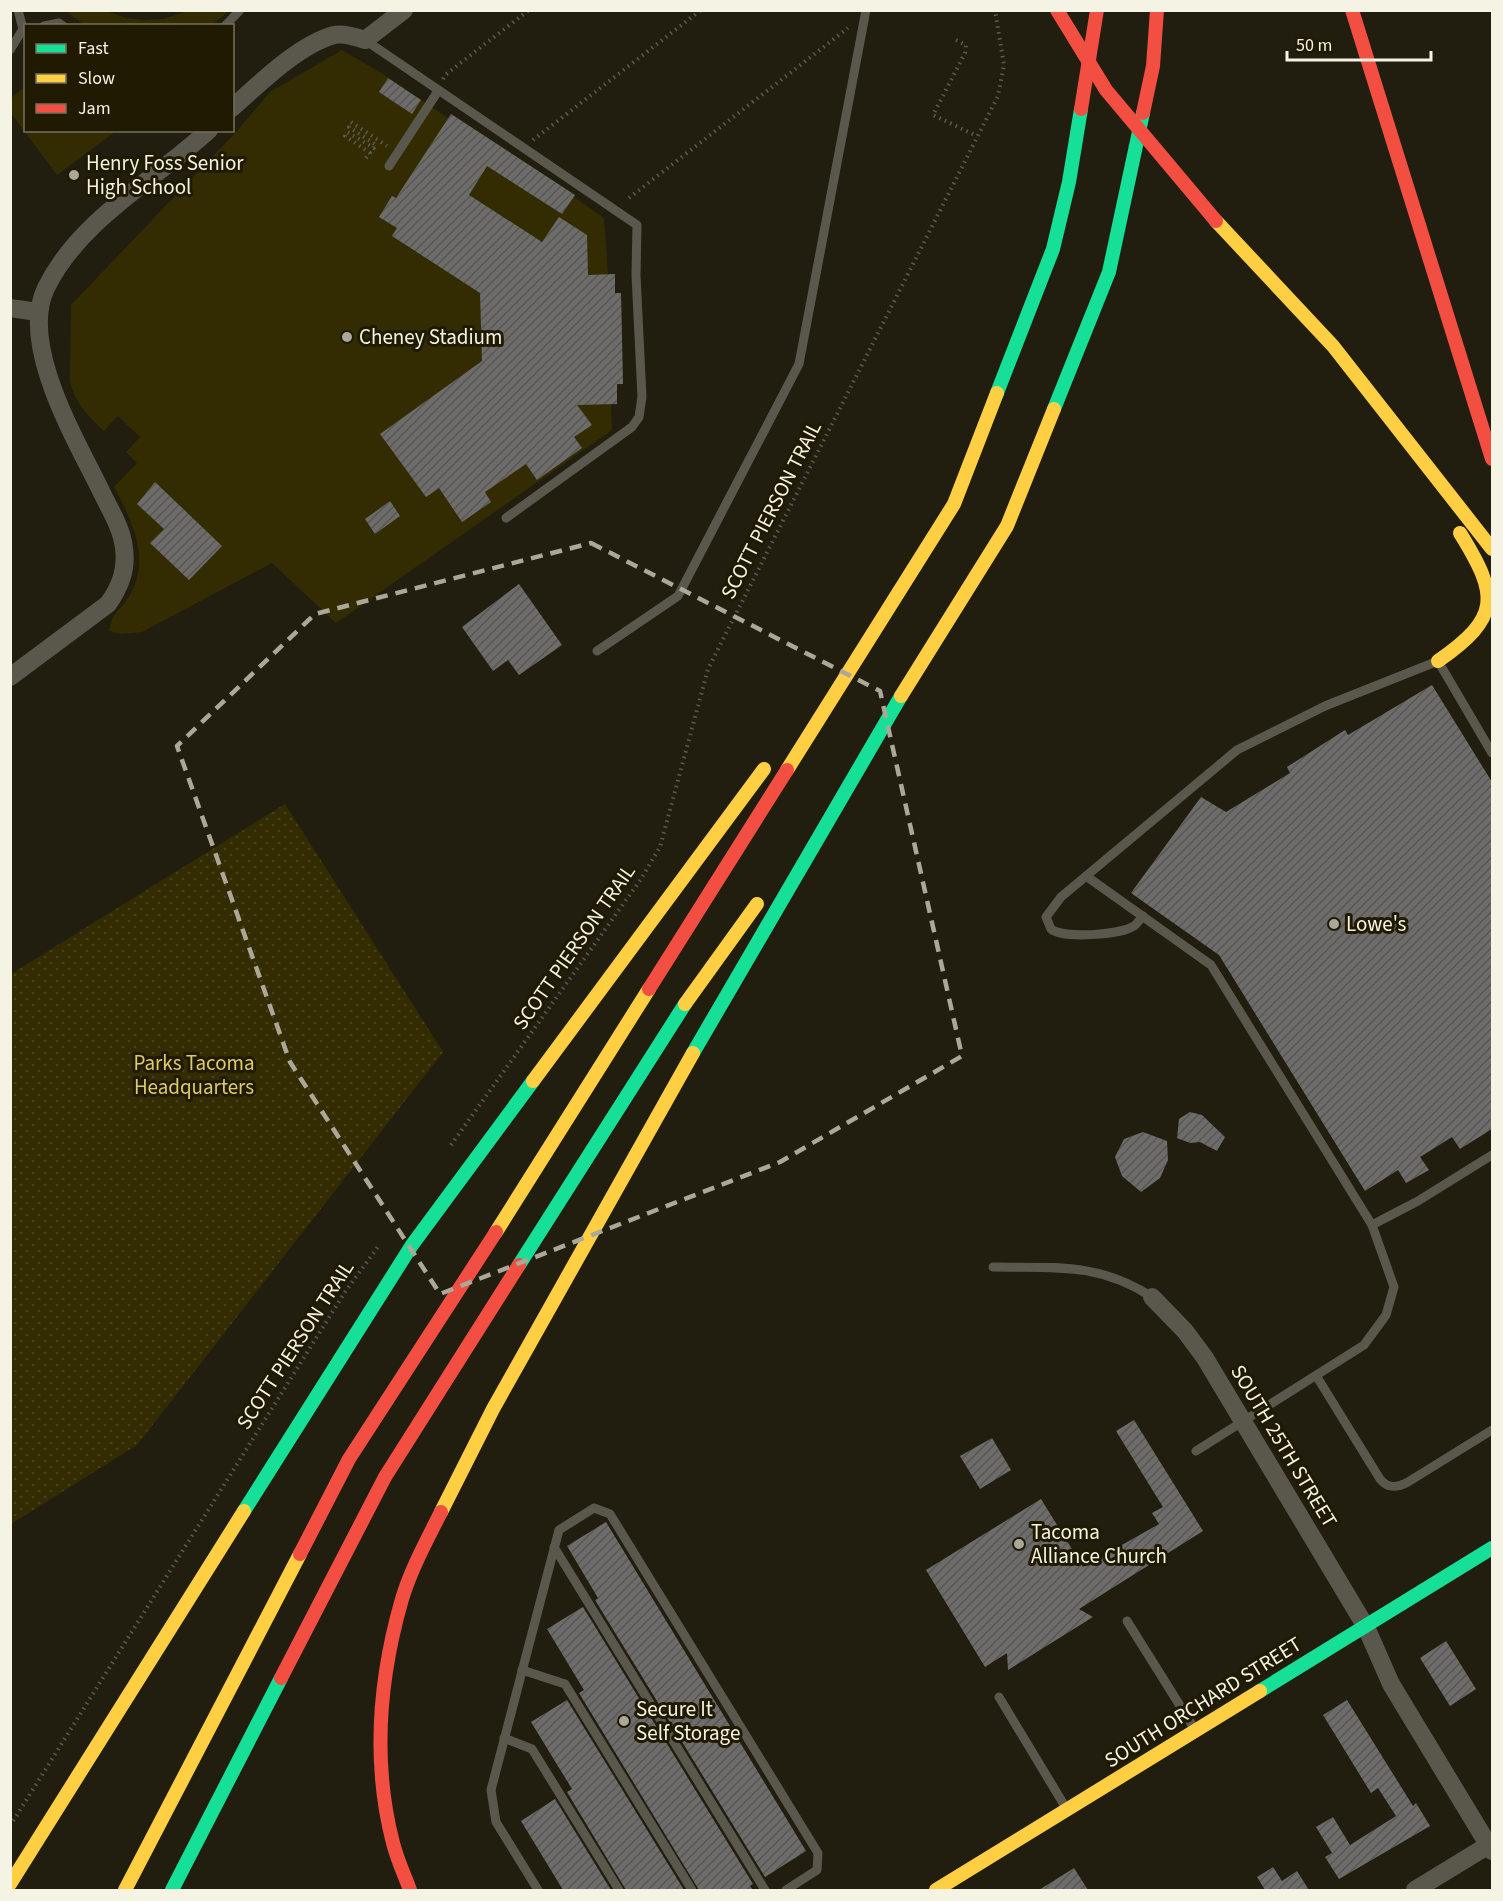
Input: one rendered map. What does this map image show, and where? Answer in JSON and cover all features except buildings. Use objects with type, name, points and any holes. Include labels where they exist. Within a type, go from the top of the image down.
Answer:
[{"type":"main road","points":[[1058,10],[1106,90],[1227,234],[1333,346],[1437,482],[1492,549]]},
{"type":"main road","points":[[125,1890],[348,1459],[466,1280],[954,504],[1053,249],[1069,182],[1097,10]]},
{"type":"main road","points":[[379,1630],[407,1562],[598,1216],[865,754],[1007,526],[1109,272],[1153,66],[1157,10]]},
{"type":"main road","points":[[1352,10],[1492,459]]},
{"type":"main road","points":[[1437,482],[1453,523],[1485,574],[1490,591],[1489,607],[1477,634],[1466,644],[1438,661]]},
{"type":"main road","points":[[804,716],[890,603]]},
{"type":"main road","points":[[10,1884],[411,1245],[776,754]]},
{"type":"main road","points":[[789,860],[865,754]]},
{"type":"main road","points":[[172,1890],[385,1477],[685,1004],[768,889]]},
{"type":"main road","points":[[410,1890],[393,1843],[385,1804],[380,1767],[381,1694],[402,1599],[418,1558],[493,1409]]},
{"type":"main road","name":"SOUTH ORCHARD STREET","points":[[936,1890],[1492,1548]]},
{"type":"street","points":[[234,106],[269,75],[315,45],[335,35],[365,40],[404,10]]},
{"type":"street","points":[[10,677],[108,604],[120,583],[124,560],[120,530],[74,436],[45,364],[38,329],[38,312],[42,296],[52,277],[94,226],[207,132]]},
{"type":"street","points":[[10,308],[38,312]]},
{"type":"street","name":"SOUTH 25TH STREET","points":[[1152,1297],[1185,1331],[1243,1422],[1366,1626],[1390,1684],[1491,1847]]},
{"type":"street","points":[[1415,1890],[1491,1847]]},
{"type":"lane","points":[[10,50],[24,28],[18,10]]},
{"type":"lane","points":[[227,24],[240,10]]},
{"type":"lane","points":[[597,651],[678,596],[799,364],[866,10]]},
{"type":"lane","points":[[365,40],[438,92],[637,225],[636,274],[642,397],[639,417],[632,427],[506,518]]},
{"type":"lane","points":[[389,166],[438,92]]},
{"type":"lane","points":[[1143,916],[1133,927],[1112,933],[1061,935],[1054,932],[1046,920],[1047,912],[1086,876],[1237,750],[1325,706],[1438,661],[1492,753]]},
{"type":"lane","points":[[1086,876],[1211,965],[1372,1226],[1394,1287],[1386,1315],[1364,1345],[1317,1377],[1196,1451]]},
{"type":"lane","points":[[1372,1226],[1418,1201],[1492,1155]]},
{"type":"lane","points":[[993,1267],[1081,1268],[1129,1282],[1152,1297]]},
{"type":"lane","points":[[1317,1377],[1380,1479],[1389,1486],[1398,1487],[1408,1482],[1492,1430]]},
{"type":"lane","points":[[538,1890],[496,1822],[491,1790],[559,1530],[594,1508],[610,1514],[818,1853],[816,1870],[786,1890]]},
{"type":"lane","points":[[554,1547],[765,1890]]},
{"type":"lane","points":[[1127,1621],[1196,1731]]},
{"type":"lane","points":[[522,1670],[565,1684],[692,1890]]},
{"type":"lane","points":[[999,1697],[1067,1809]]},
{"type":"lane","points":[[504,1738],[532,1749],[620,1890]]},
{"type":"path","points":[[438,92],[445,75],[529,10]]},
{"type":"path","points":[[523,147],[701,10]]},
{"type":"path","name":"SCOTT PIERSON TRAIL","points":[[449,1148],[639,882],[660,847],[708,669],[998,96],[1004,65],[995,10]]},
{"type":"path","points":[[629,198],[856,22]]},
{"type":"path","points":[[956,39],[966,45],[965,53],[933,116],[977,136]]},
{"type":"path","points":[[366,158],[370,153],[345,136],[347,132],[374,148],[376,145],[349,127],[351,122],[398,153]]},
{"type":"path","name":"SCOTT PIERSON TRAIL","points":[[10,1826],[345,1293],[387,1235]]},
{"type":"highlighted area","points":[[591,543],[880,691],[962,1056],[780,1162],[440,1294],[290,1062],[177,746],[315,614]]},
{"type":"green space","points":[[66,11],[107,11],[126,18],[144,20],[164,19],[188,11],[229,11],[213,24],[83,24]]},
{"type":"green space","name":"Cheney Stadium","points":[[342,50],[383,74],[448,118],[451,114],[575,195],[574,197],[604,218],[608,274],[615,274],[615,293],[621,293],[623,384],[617,385],[617,404],[611,404],[612,430],[336,623],[272,563],[142,632],[121,634],[109,631],[115,615],[130,595],[139,567],[137,540],[133,526],[114,487],[137,463],[126,452],[140,437],[118,416],[104,431],[88,415],[75,396],[70,381],[71,305],[236,132],[270,92]]},
{"type":"green space","points":[[24,88],[24,131],[11,113],[11,98]]},
{"type":"green space","points":[[25,132],[115,132],[57,175]]},
{"type":"green space","name":"Parks Tacoma Headquarters","points":[[285,804],[443,1052],[137,1445],[11,1524],[11,974]]},
{"type":"traffic: fast","points":[[997,393],[1053,249],[1069,182],[1081,109]]},
{"type":"traffic: fast","points":[[1054,409],[1109,272],[1143,113]]},
{"type":"traffic: fast","points":[[693,1053],[901,696]]},
{"type":"traffic: fast","points":[[519,1265],[685,1004]]},
{"type":"traffic: fast","points":[[244,1511],[412,1245],[533,1081]]},
{"type":"traffic: fast","points":[[1260,1691],[1492,1548]]},
{"type":"traffic: fast","points":[[172,1890],[281,1678]]},
{"type":"traffic: slow","points":[[1216,221],[1333,346],[1492,549]]},
{"type":"traffic: slow","points":[[787,770],[954,504],[997,393]]},
{"type":"traffic: slow","points":[[901,696],[1007,526],[1054,409]]},
{"type":"traffic: slow","points":[[1438,661],[1474,631],[1483,618],[1487,604],[1487,590],[1482,573],[1460,533]]},
{"type":"traffic: slow","points":[[533,1081],[764,769]]},
{"type":"traffic: slow","points":[[685,1004],[757,904]]},
{"type":"traffic: slow","points":[[496,1232],[649,989]]},
{"type":"traffic: slow","points":[[441,1512],[493,1409],[693,1053]]},
{"type":"traffic: slow","points":[[10,1884],[244,1511]]},
{"type":"traffic: slow","points":[[125,1890],[300,1554]]},
{"type":"traffic: slow","points":[[936,1890],[1260,1691]]},
{"type":"traffic: jam","points":[[1057,10],[1106,90],[1216,221]]},
{"type":"traffic: jam","points":[[1081,109],[1097,10]]},
{"type":"traffic: jam","points":[[1143,113],[1153,66],[1157,10]]},
{"type":"traffic: jam","points":[[1352,10],[1492,459]]},
{"type":"traffic: jam","points":[[649,989],[787,770]]},
{"type":"traffic: jam","points":[[300,1554],[349,1459],[496,1232]]},
{"type":"traffic: jam","points":[[281,1678],[385,1477],[519,1265]]},
{"type":"traffic: jam","points":[[410,1890],[393,1843],[386,1813],[382,1782],[381,1721],[388,1659],[402,1599],[441,1512]]},
{"type":"place","name":"Henry Foss Senior High School","points":[[74,175]]},
{"type":"place","name":"Cheney Stadium","points":[[347,337]]},
{"type":"place","name":"Lowe's","points":[[1334,924]]},
{"type":"place","name":"Tacoma Alliance Church","points":[[1019,1544]]},
{"type":"place","name":"Secure It Self Storage","points":[[624,1721]]}]
